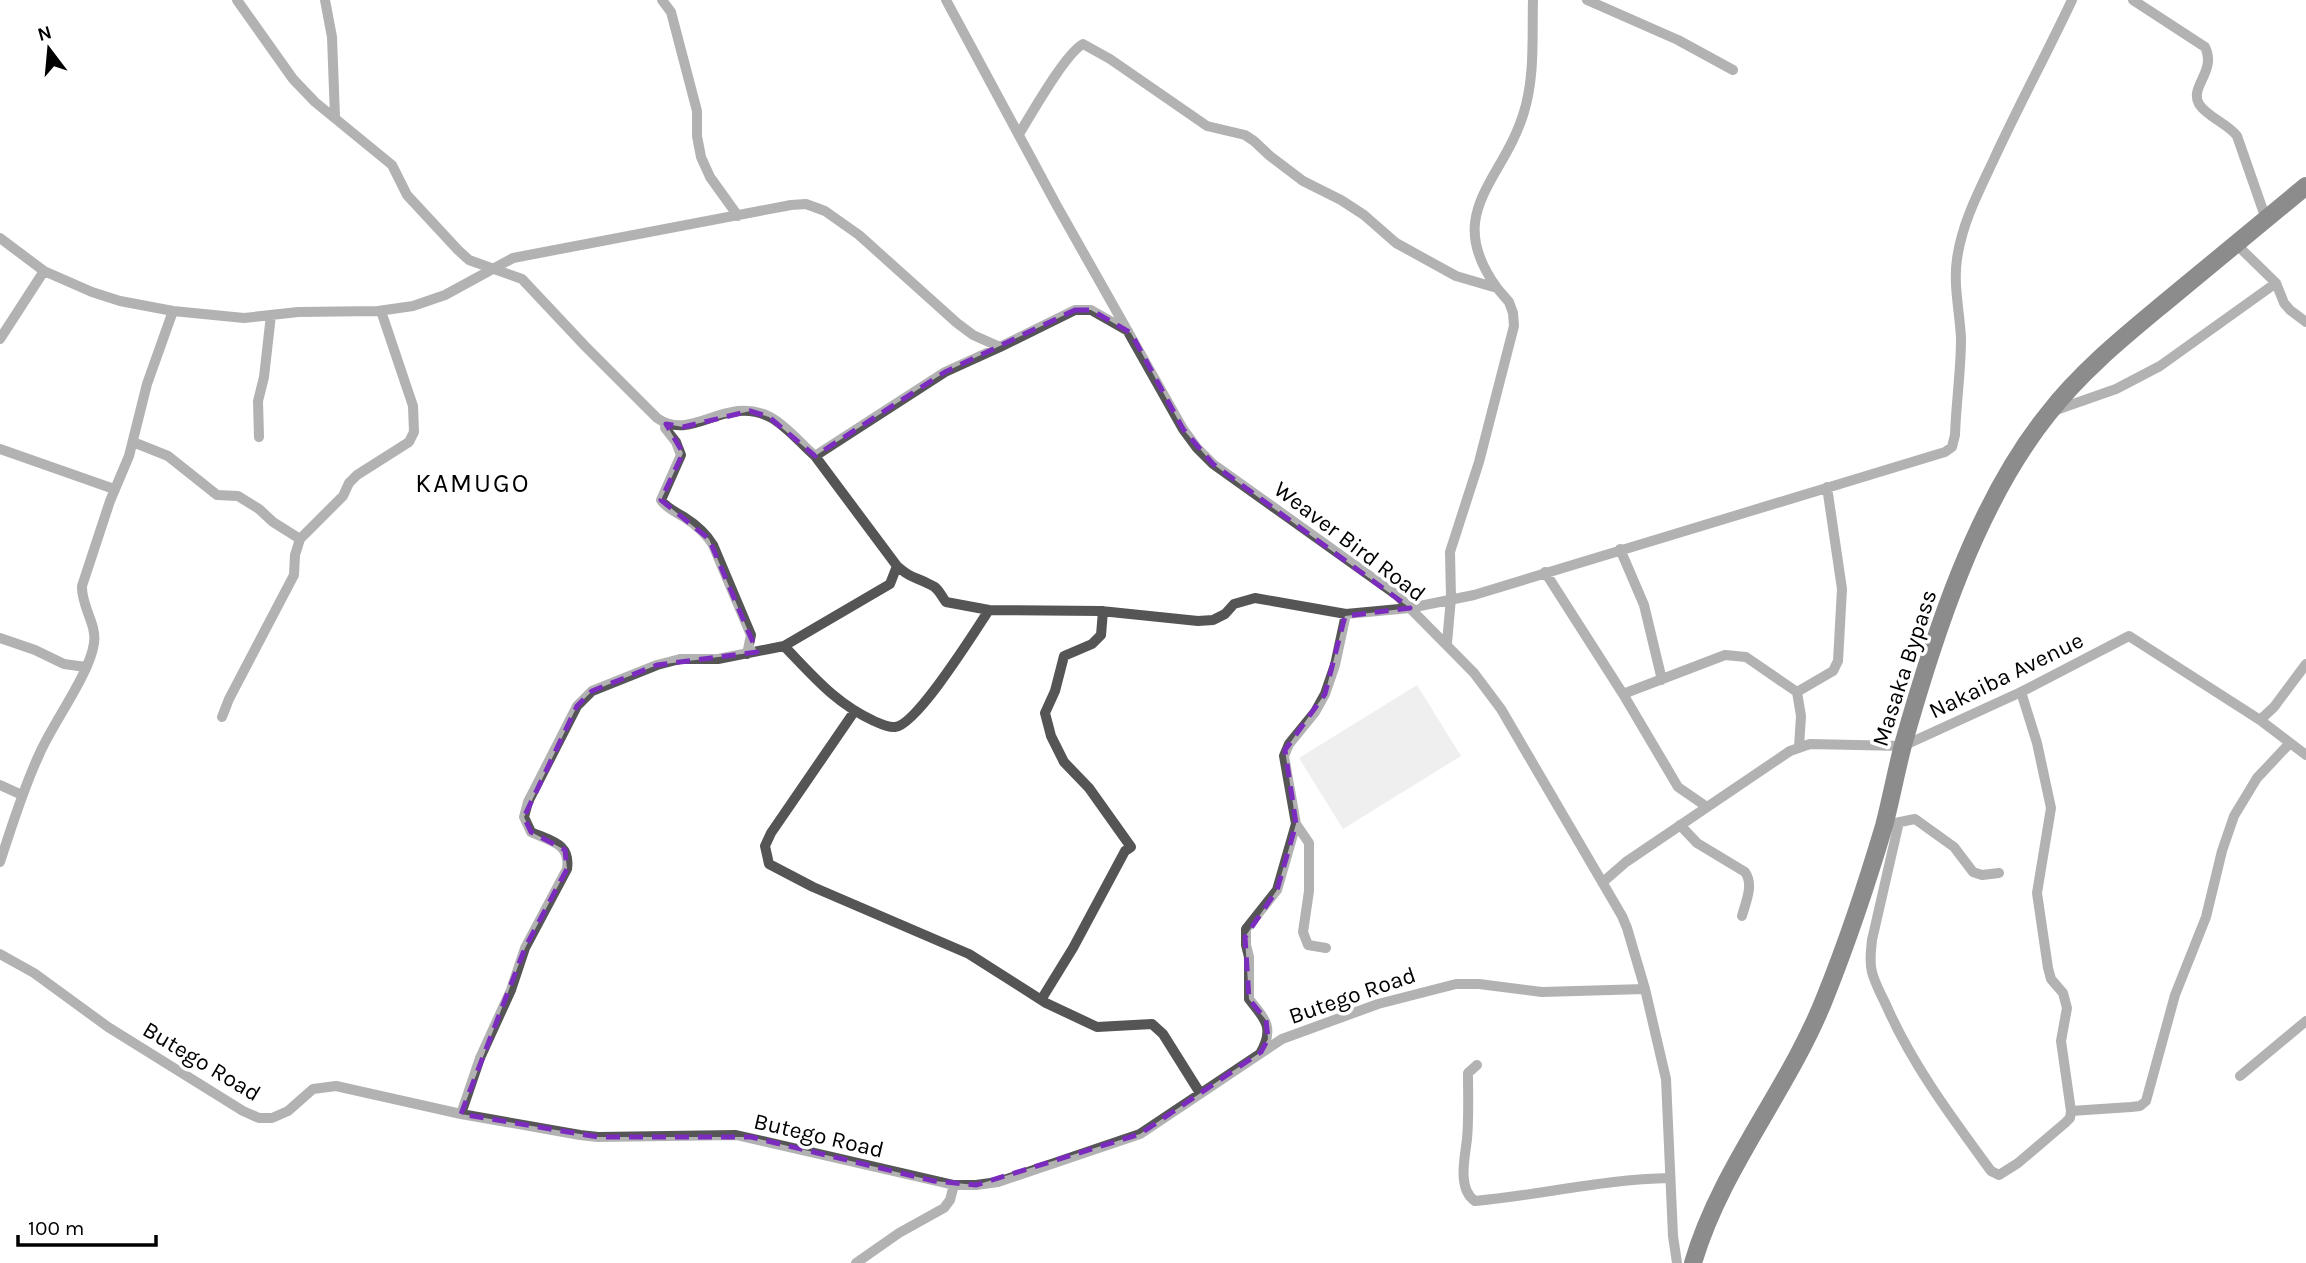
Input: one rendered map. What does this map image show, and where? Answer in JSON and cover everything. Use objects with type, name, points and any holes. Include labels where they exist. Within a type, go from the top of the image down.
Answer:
[{"type":"highway","name":"Masaka Bypass","points":[[1693,1263],[1716,1202],[1797,1057],[1825,998],[1891,823],[1903,746],[1940,628],[1987,511],[2008,472],[2049,413],[2109,349],[2306,186]]},
{"type":"street","points":[[237,0],[293,79],[315,102],[392,165],[407,195],[458,250],[469,260],[522,279],[594,355],[666,425],[665,428],[677,442],[681,455],[661,500],[664,505],[688,519],[709,539],[751,635],[768,649]]},
{"type":"street","points":[[325,0],[332,37],[335,117]]},
{"type":"street","points":[[662,0],[671,12],[697,111],[696,136],[701,157],[710,177],[738,216]]},
{"type":"street","name":"Weaver Bird Road","points":[[946,0],[1064,217],[1197,448],[1231,477],[1387,589],[1447,643],[1501,709],[1603,882],[1622,916],[1645,989],[1666,1079],[1677,1263]]},
{"type":"street","points":[[1447,643],[1453,536],[1479,462],[1514,326],[1509,302],[1483,268],[1478,254],[1474,218],[1481,198],[1516,136],[1524,112],[1531,71],[1534,0]]},
{"type":"street","points":[[1587,0],[1678,40],[1733,70]]},
{"type":"street","points":[[666,425],[683,427],[732,411],[750,411],[775,421],[815,456],[897,566],[911,578],[932,585],[943,599],[952,604],[989,610],[1103,611],[1198,621],[1213,620],[1225,614],[1234,604],[1255,598],[1346,614],[1410,608],[1474,594],[1945,452],[1952,447],[1961,347],[1956,282],[1962,235],[1973,203],[2072,0]]},
{"type":"street","points":[[2133,0],[2205,47],[2209,63],[2197,92],[2197,100],[2200,106],[2231,128],[2236,136],[2266,219]]},
{"type":"street","points":[[1019,134],[1077,47],[1083,44],[1110,59],[1207,126],[1245,135],[1303,181],[1341,200],[1396,243],[1456,275],[1497,288]]},
{"type":"street","points":[[0,238],[44,271],[92,292],[173,312],[244,318],[298,312],[381,311],[412,306],[445,295],[513,258],[806,204],[825,211],[859,235],[957,323],[973,335],[1000,347]]},
{"type":"street","points":[[2236,244],[2276,283],[2284,303],[2290,310],[2306,322]]},
{"type":"street","points":[[0,339],[44,271]]},
{"type":"street","points":[[2049,413],[2116,389],[2147,373],[2188,348],[2276,283]]},
{"type":"street","points":[[2261,294],[2284,303]]},
{"type":"street","points":[[815,456],[945,372],[1075,310],[1091,310],[1131,333]]},
{"type":"street","points":[[222,717],[294,575],[295,555],[300,539],[343,496],[349,483],[409,442],[414,432],[413,406],[381,311]]},
{"type":"street","points":[[0,862],[39,753],[86,667],[95,641],[81,599],[82,586],[90,554],[133,442],[148,384],[173,312]]},
{"type":"street","points":[[259,437],[258,401],[264,377],[271,315]]},
{"type":"street","points":[[133,442],[168,456],[218,495],[238,496],[300,539]]},
{"type":"street","points":[[0,449],[114,489]]},
{"type":"street","points":[[1797,692],[1833,671],[1838,661],[1842,589],[1827,487]]},
{"type":"street","points":[[1620,549],[1644,605],[1662,680]]},
{"type":"street","points":[[890,584],[897,566]]},
{"type":"street","points":[[1545,572],[1623,694],[1678,787],[1707,807]]},
{"type":"street","points":[[461,1114],[480,1058],[511,990],[525,948],[567,869],[569,859],[565,850],[531,832],[524,817],[528,802],[577,706],[592,691],[657,665],[680,659],[718,659],[784,646],[890,584],[911,578]]},
{"type":"street","points":[[784,646],[828,691],[854,712],[885,726],[894,727],[916,712],[954,663],[989,610]]},
{"type":"street","points":[[1041,1000],[1073,948],[1125,850],[1131,846],[1089,788],[1064,762],[1051,736],[1045,713],[1055,691],[1064,656],[1092,644],[1101,635],[1103,611]]},
{"type":"street","points":[[1326,948],[1308,945],[1304,939],[1309,891],[1309,843],[1296,824],[1285,768],[1285,750],[1315,712],[1325,694],[1335,666],[1346,614]]},
{"type":"street","points":[[747,654],[751,635]]},
{"type":"street","name":"Nakaiba Avenue","points":[[1603,882],[1626,862],[1679,825],[1799,747],[1810,744],[1903,746],[2021,692],[2129,636],[2260,720],[2306,755]]},
{"type":"street","points":[[0,638],[64,664],[86,667]]},
{"type":"street","points":[[1623,694],[1726,655],[1746,657],[1797,692],[1801,716],[1799,747]]},
{"type":"street","points":[[2260,720],[2274,707],[2306,664]]},
{"type":"street","points":[[1998,873],[1973,873],[1954,847],[1925,823],[1916,819],[1891,823],[1870,956],[1872,971],[1897,1030],[1946,1109],[1995,1174],[2003,1173],[2018,1163],[2065,1123],[2070,1118],[2071,1111],[2061,1041],[2067,1008],[2063,993],[2051,979],[2048,968],[2038,893],[2051,808],[2037,743],[2021,692]]},
{"type":"street","points":[[854,712],[771,833],[765,846],[769,864],[813,887],[969,954],[1041,1000],[1097,1027],[1152,1024],[1163,1034],[1200,1093]]},
{"type":"street","points":[[2071,1111],[2140,1106],[2146,1101],[2175,995],[2206,917],[2221,851],[2234,817],[2258,778],[2289,744]]},
{"type":"street","points":[[0,785],[22,795]]},
{"type":"street","points":[[1261,1052],[1268,1039],[1266,1020],[1249,999],[1246,929],[1277,890],[1296,824]]},
{"type":"street","points":[[1679,825],[1697,843],[1745,872],[1750,884],[1742,916]]},
{"type":"street","name":"Butego Road","points":[[0,954],[34,973],[108,1027],[243,1111],[259,1118],[272,1118],[288,1111],[313,1089],[336,1086],[461,1114],[598,1137],[718,1134],[751,1137],[954,1185],[998,1182],[1140,1134],[1282,1039],[1378,1004],[1457,984],[1542,992],[1645,989]]},
{"type":"street","points":[[2240,1076],[2306,1021]]},
{"type":"street","points":[[1477,1065],[1468,1073],[1467,1138],[1463,1161],[1466,1188],[1469,1197],[1475,1201],[1539,1194],[1619,1180],[1670,1178]]},
{"type":"street","points":[[856,1263],[899,1233],[944,1208],[950,1200],[954,1185]]},
{"type":"highlighted area","points":[[1075,310],[1091,310],[1131,333],[1183,429],[1213,464],[1410,608],[1345,616],[1325,694],[1285,750],[1296,824],[1277,890],[1245,937],[1249,999],[1266,1020],[1268,1039],[1261,1052],[1140,1134],[976,1185],[934,1181],[751,1137],[598,1137],[461,1114],[525,948],[567,869],[565,850],[531,832],[524,817],[577,706],[592,691],[657,665],[757,652],[709,539],[661,500],[683,453],[666,424],[683,427],[750,411],[769,417],[815,456],[945,372]]},
{"type":"shaded area","points":[[1417,685],[1461,756],[1343,829],[1299,758]]},
{"type":"district","name":"KAMUGO","points":[[473,483]]}]
